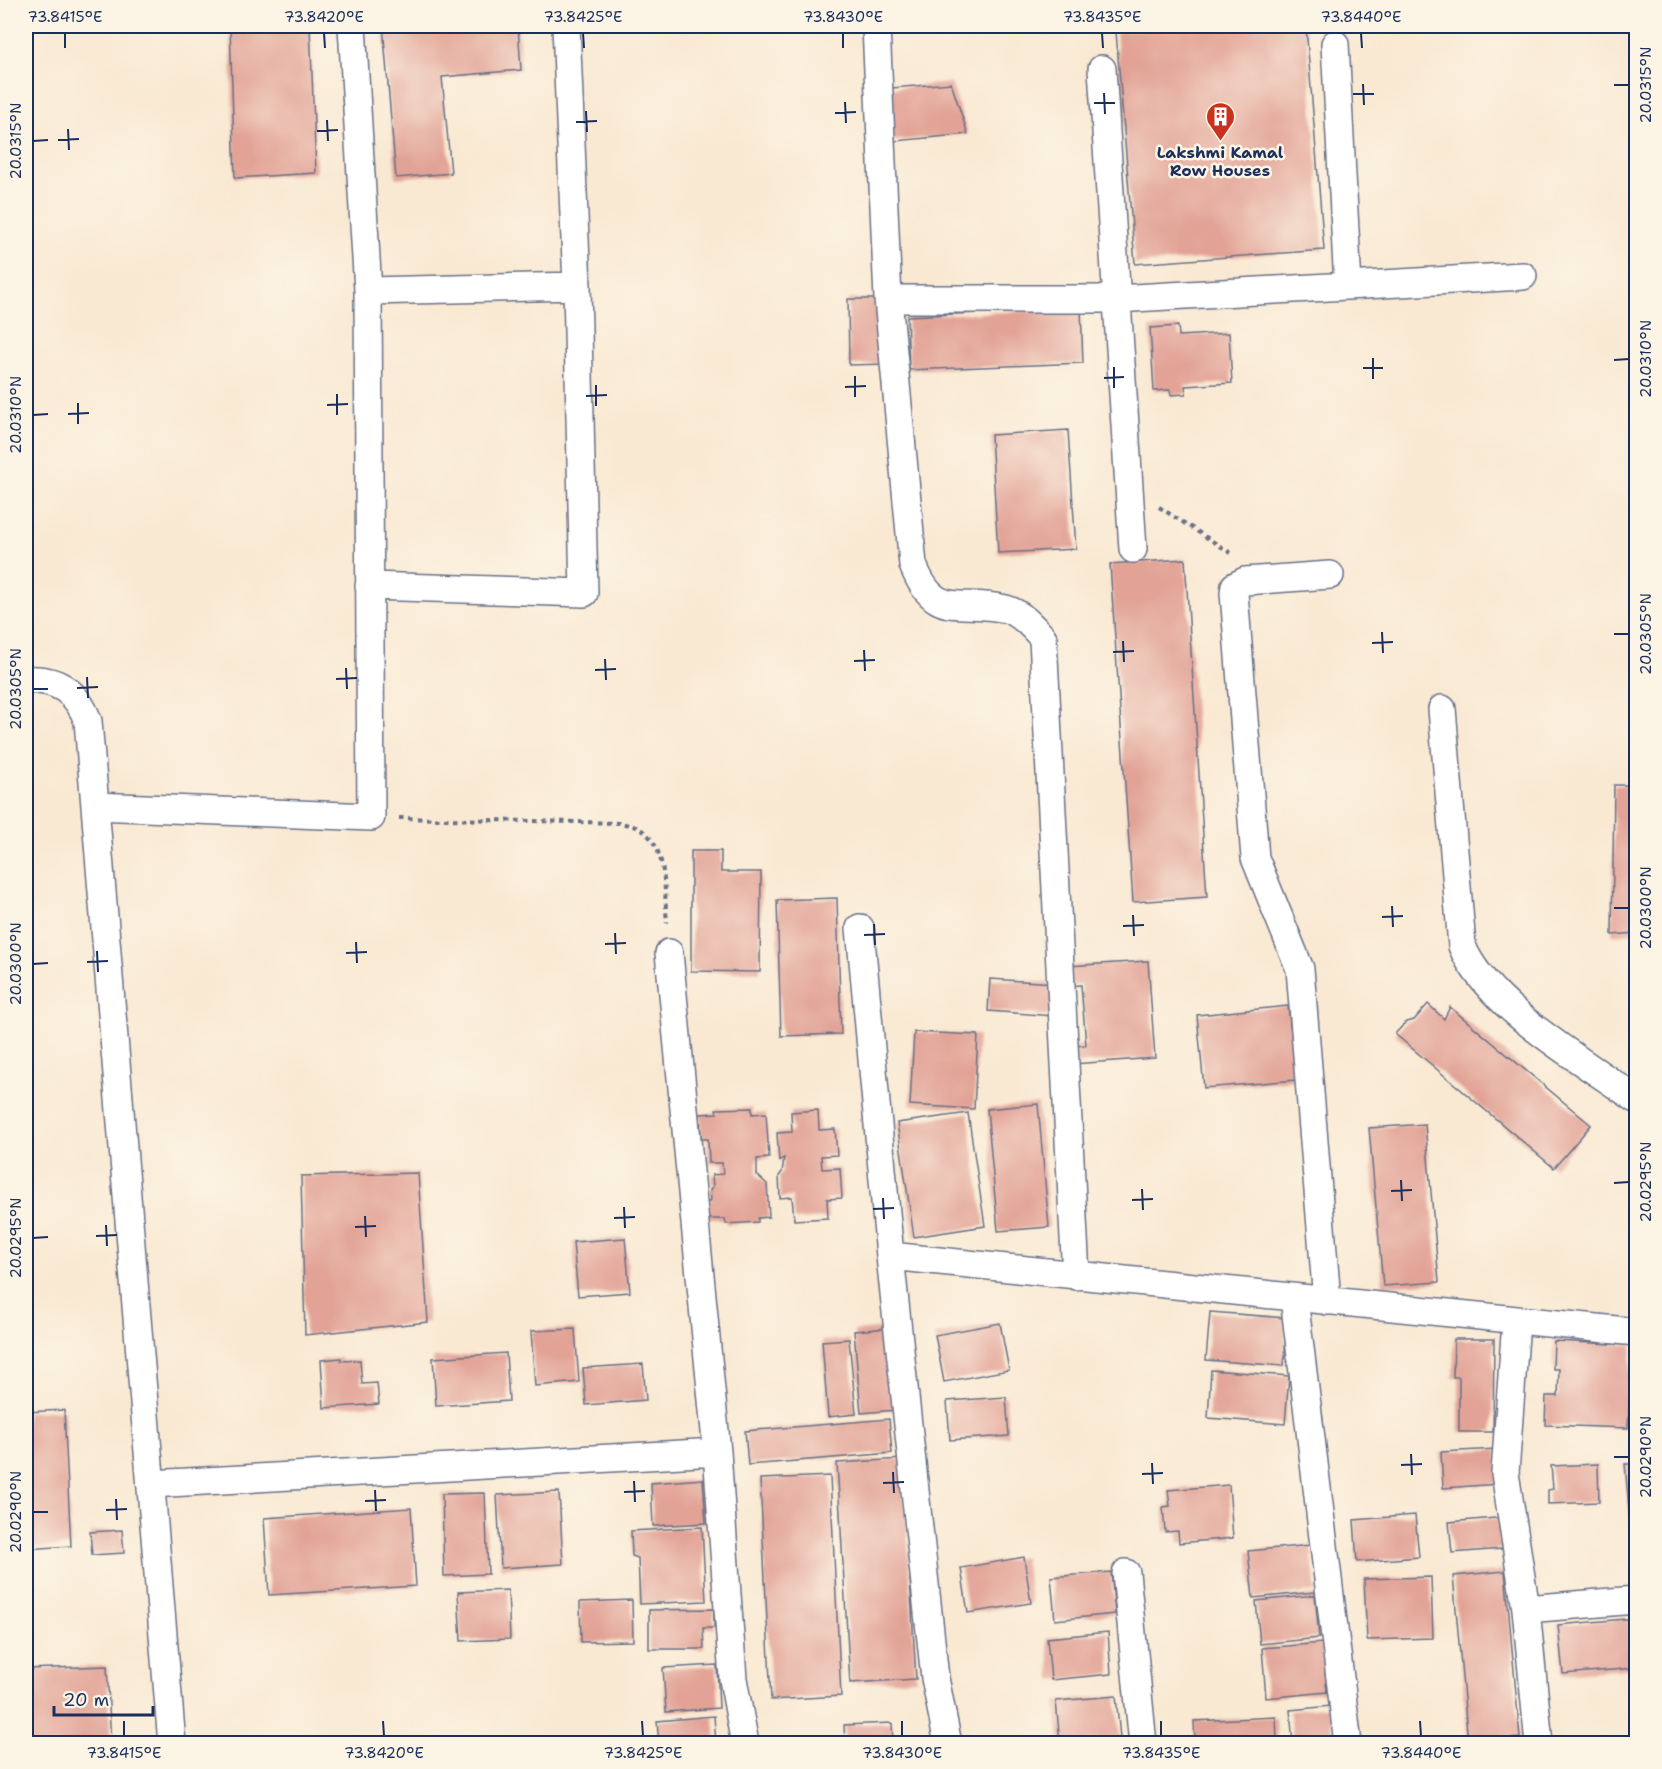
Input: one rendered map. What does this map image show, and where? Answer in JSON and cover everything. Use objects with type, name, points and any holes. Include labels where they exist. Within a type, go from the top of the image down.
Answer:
[{"type":"street","points":[[95,806],[371,817],[368,291],[352,26]]},
{"type":"street","points":[[369,586],[584,593],[577,286],[566,26]]},
{"type":"street","points":[[876,26],[888,299],[913,565],[921,585],[929,596],[942,602],[1007,609],[1024,619],[1043,638],[1076,1276]]},
{"type":"street","points":[[1335,44],[1348,286]]},
{"type":"street","points":[[1102,69],[1133,549]]},
{"type":"street","points":[[888,299],[1116,299],[1523,276]]},
{"type":"street","points":[[368,291],[577,286]]},
{"type":"street","points":[[1327,1301],[1300,969],[1255,858],[1234,593],[1235,586],[1245,581],[1330,575]]},
{"type":"street","points":[[26,680],[59,684],[73,693],[88,721],[172,1743]]},
{"type":"street","points":[[1442,709],[1462,946],[1468,962],[1510,1009],[1636,1099]]},
{"type":"street","points":[[861,928],[890,1256],[935,1678],[948,1743]]},
{"type":"street","points":[[669,954],[717,1452],[733,1679],[745,1743]]},
{"type":"street","points":[[890,1256],[1636,1332]]},
{"type":"street","points":[[1294,1298],[1348,1743]]},
{"type":"street","points":[[1516,1321],[1505,1473],[1526,1609],[1539,1743]]},
{"type":"street","points":[[151,1484],[717,1452]]},
{"type":"street","points":[[1126,1574],[1143,1743]]},
{"type":"street","points":[[1526,1609],[1636,1600]]},
{"type":"path","points":[[1129,486],[1223,546],[1236,558],[1245,581]]},
{"type":"path","points":[[371,817],[621,824],[642,829],[655,843],[661,862],[669,954]]},
{"type":"building","points":[[230,26],[310,26],[316,173],[235,178]]},
{"type":"building","points":[[383,26],[518,26],[521,70],[442,77],[451,173],[396,178]]},
{"type":"building","name":"Lakshmi Kamal Row Houses","points":[[1198,26],[1306,26],[1324,250],[1135,264],[1116,32]]},
{"type":"building","points":[[951,83],[968,134],[895,141],[882,129],[880,89]]},
{"type":"building","points":[[848,299],[887,299],[887,364],[849,365]]},
{"type":"building","points":[[1081,309],[1083,363],[909,370],[907,316]]},
{"type":"building","points":[[1178,326],[1179,336],[1229,333],[1232,383],[1185,386],[1186,394],[1171,395],[1170,390],[1154,391],[1150,328]]},
{"type":"building","points":[[1068,430],[1076,549],[998,553],[991,435]]},
{"type":"building","points":[[1185,559],[1207,897],[1133,902],[1110,564]]},
{"type":"building","points":[[1614,785],[1636,785],[1636,933],[1612,935]]},
{"type":"building","points":[[691,851],[721,851],[721,872],[761,872],[760,972],[691,971]]},
{"type":"building","points":[[837,898],[841,1034],[781,1036],[777,900]]},
{"type":"building","points":[[1148,961],[1155,1058],[1073,1064],[1072,1046],[1086,1045],[1081,985],[1068,986],[1067,966]]},
{"type":"building","points":[[990,979],[1055,983],[1053,1016],[988,1011]]},
{"type":"building","points":[[1428,1004],[1444,1019],[1450,1007],[1591,1125],[1554,1168],[1395,1034],[1406,1022],[1414,1020]]},
{"type":"building","points":[[1288,1006],[1296,1080],[1204,1088],[1197,1015]]},
{"type":"building","points":[[914,1032],[978,1035],[974,1109],[910,1105]]},
{"type":"building","points":[[1038,1104],[1049,1227],[998,1231],[987,1109]]},
{"type":"building","points":[[752,1108],[752,1114],[766,1113],[769,1158],[757,1159],[757,1175],[767,1184],[769,1217],[758,1218],[758,1222],[726,1224],[725,1219],[708,1219],[707,1203],[711,1200],[712,1175],[723,1174],[722,1163],[709,1163],[708,1139],[701,1139],[700,1114],[717,1113],[716,1109]]},
{"type":"building","points":[[818,1110],[819,1130],[835,1129],[837,1155],[821,1156],[822,1169],[840,1168],[842,1198],[827,1199],[828,1218],[794,1220],[792,1197],[780,1198],[779,1176],[782,1172],[784,1158],[779,1161],[777,1133],[792,1132],[791,1112]]},
{"type":"building","points":[[968,1113],[985,1226],[914,1237],[897,1123]]},
{"type":"building","points":[[1425,1124],[1439,1282],[1383,1286],[1369,1128]]},
{"type":"building","points":[[418,1173],[428,1322],[305,1335],[301,1176]]},
{"type":"building","points":[[625,1238],[630,1292],[578,1296],[573,1242]]},
{"type":"building","points":[[1210,1312],[1287,1318],[1284,1366],[1206,1360]]},
{"type":"building","points":[[1000,1323],[1009,1370],[944,1382],[935,1335]]},
{"type":"building","points":[[889,1328],[896,1410],[861,1413],[854,1331]]},
{"type":"building","points":[[575,1329],[579,1382],[535,1386],[531,1331]]},
{"type":"building","points":[[849,1339],[856,1414],[828,1417],[822,1341]]},
{"type":"building","points":[[1454,1339],[1494,1339],[1493,1432],[1459,1432],[1459,1377],[1453,1377]]},
{"type":"building","points":[[1554,1341],[1632,1345],[1628,1428],[1545,1425],[1546,1396],[1558,1396],[1559,1369],[1553,1369]]},
{"type":"building","points":[[506,1353],[509,1401],[436,1406],[433,1358]]},
{"type":"building","points":[[341,1358],[341,1361],[360,1360],[362,1384],[377,1383],[379,1404],[324,1408],[321,1360]]},
{"type":"building","points":[[643,1364],[646,1400],[586,1405],[583,1368]]},
{"type":"building","points":[[1211,1370],[1289,1376],[1285,1424],[1208,1418]]},
{"type":"building","points":[[1006,1397],[1009,1436],[950,1440],[947,1401]]},
{"type":"building","points":[[64,1410],[71,1546],[26,1549],[26,1412]]},
{"type":"building","points":[[889,1419],[892,1453],[748,1465],[745,1431]]},
{"type":"building","points":[[1497,1449],[1499,1484],[1443,1488],[1441,1452]]},
{"type":"building","points":[[903,1459],[916,1679],[850,1683],[837,1463]]},
{"type":"building","points":[[1598,1464],[1599,1502],[1548,1504],[1548,1490],[1553,1489],[1551,1466]]},
{"type":"building","points":[[1625,1464],[1636,1464],[1636,1554],[1633,1554]]},
{"type":"building","points":[[830,1476],[841,1696],[771,1700],[760,1479]]},
{"type":"building","points":[[703,1479],[706,1523],[653,1526],[651,1483]]},
{"type":"building","points":[[1229,1485],[1233,1538],[1179,1543],[1178,1531],[1165,1532],[1163,1507],[1170,1506],[1168,1490]]},
{"type":"building","points":[[559,1492],[563,1564],[501,1568],[497,1495]]},
{"type":"building","points":[[485,1493],[488,1574],[444,1576],[442,1494]]},
{"type":"building","points":[[411,1508],[416,1586],[269,1595],[264,1518]]},
{"type":"building","points":[[1415,1515],[1419,1557],[1357,1562],[1354,1520]]},
{"type":"building","points":[[1507,1517],[1514,1548],[1452,1553],[1449,1522]]},
{"type":"building","points":[[702,1527],[706,1601],[640,1604],[638,1558],[632,1556],[631,1531]]},
{"type":"building","points":[[122,1530],[124,1553],[92,1555],[90,1532]]},
{"type":"building","points":[[1311,1545],[1316,1592],[1253,1598],[1248,1551]]},
{"type":"building","points":[[1024,1557],[1031,1603],[968,1613],[961,1568]]},
{"type":"building","points":[[1505,1571],[1520,1738],[1468,1743],[1453,1576]]},
{"type":"building","points":[[1111,1572],[1115,1614],[1055,1620],[1051,1577]]},
{"type":"building","points":[[1431,1577],[1433,1638],[1367,1640],[1364,1579]]},
{"type":"building","points":[[508,1590],[510,1639],[461,1641],[458,1592]]},
{"type":"building","points":[[1315,1595],[1319,1638],[1260,1644],[1256,1601]]},
{"type":"building","points":[[632,1600],[633,1641],[581,1642],[580,1602]]},
{"type":"building","points":[[714,1609],[714,1628],[703,1628],[704,1649],[649,1649],[649,1610]]},
{"type":"building","points":[[1636,1618],[1636,1668],[1563,1674],[1558,1625]]},
{"type":"building","points":[[1108,1632],[1111,1674],[1051,1680],[1047,1638]]},
{"type":"building","points":[[1323,1643],[1327,1692],[1266,1698],[1262,1648]]},
{"type":"building","points":[[717,1665],[719,1708],[666,1712],[663,1668]]},
{"type":"building","points":[[107,1666],[111,1744],[26,1744],[26,1669]]},
{"type":"building","points":[[1116,1696],[1120,1738],[1060,1743],[1056,1701]]},
{"type":"building","points":[[1331,1706],[1334,1744],[1293,1744],[1290,1710]]},
{"type":"building","points":[[714,1716],[716,1744],[659,1744],[657,1721]]},
{"type":"building","points":[[1276,1717],[1277,1744],[1195,1744],[1194,1721]]},
{"type":"building","points":[[892,1723],[893,1744],[845,1744],[844,1725]]},
{"type":"place","name":"Lakshmi Kamal Row Houses","points":[[1220,142]]}]
